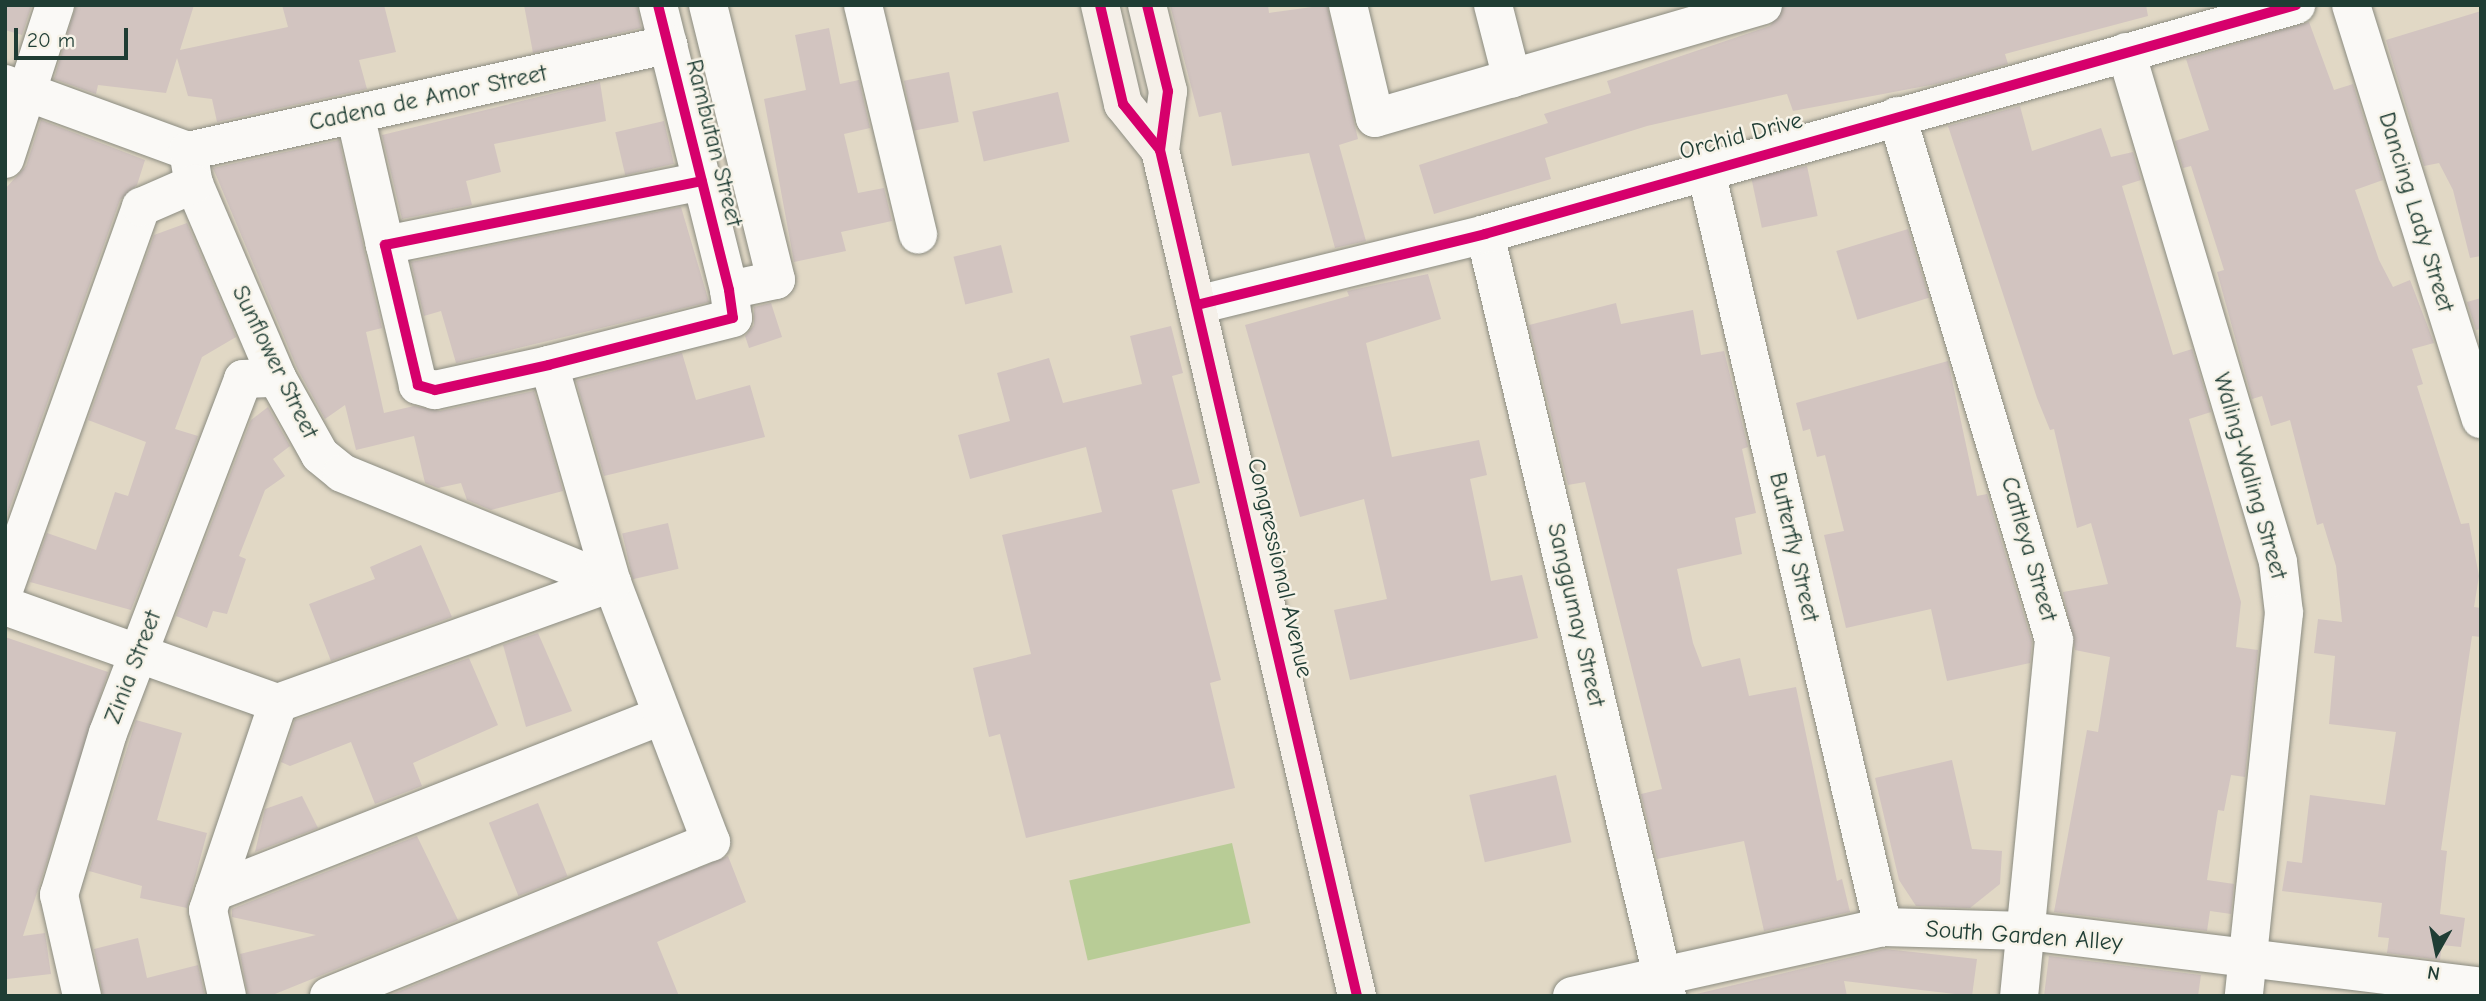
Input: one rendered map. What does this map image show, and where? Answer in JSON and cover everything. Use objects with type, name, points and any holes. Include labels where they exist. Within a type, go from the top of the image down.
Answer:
[{"type":"main road","name":"Congressional Avenue","points":[[1100,5],[1123,104],[1160,150]]},
{"type":"main road","name":"Congressional Avenue","points":[[1147,5],[1168,91],[1160,150],[1357,996]]},
{"type":"street","points":[[5,159],[17,88],[55,5]]},
{"type":"street","name":"Rambutan Street","points":[[658,5],[729,290]]},
{"type":"street","points":[[355,114],[418,385],[435,390],[549,365],[733,317],[729,290],[776,280],[709,5]]},
{"type":"street","points":[[863,5],[918,234]]},
{"type":"street","points":[[1348,5],[1375,118],[1512,79],[1674,18],[1763,5]]},
{"type":"street","points":[[1493,5],[1512,79]]},
{"type":"street","name":"Orchid Drive","points":[[1197,305],[1485,234],[1705,167],[2296,5]]},
{"type":"street","name":"Dancing Lady Street","points":[[2351,5],[2481,419]]},
{"type":"street","name":"Cadena de Amor Street","points":[[5,587],[141,207],[191,168],[355,114],[668,45]]},
{"type":"street","name":"Waling-Waling Street","points":[[2126,52],[2279,575],[2284,613],[2244,996]]},
{"type":"street","points":[[17,88],[191,168]]},
{"type":"street","name":"Cattleya Street","points":[[1897,116],[2054,640],[2019,996]]},
{"type":"street","name":"Butterfly Street","points":[[1705,167],[1883,927]]},
{"type":"street","name":"Sunflower Street","points":[[191,168],[277,378],[320,455],[342,473],[612,583]]},
{"type":"street","points":[[385,245],[702,181]]},
{"type":"street","name":"Sanggumay Street","points":[[1485,234],[1665,986]]},
{"type":"street","points":[[329,996],[711,842],[659,717],[612,583],[549,365]]},
{"type":"street","name":"Zinia Street","points":[[82,996],[59,895],[138,654],[243,379],[277,378]]},
{"type":"street","points":[[5,606],[278,703],[612,583]]},
{"type":"street","points":[[227,996],[208,910],[278,703]]},
{"type":"street","points":[[214,892],[659,717]]},
{"type":"street","name":"South Garden Alley","points":[[1572,996],[1665,986],[1883,927],[2027,931],[2480,986]]},
{"type":"green space","points":[[1232,843],[1250,923],[1088,960],[1069,881]]},
{"type":"building","points":[[5,5],[32,5],[22,35],[5,30]]},
{"type":"building","points":[[76,5],[194,5],[180,50],[288,27],[282,5],[384,5],[396,52],[359,60],[367,89],[217,122],[212,99],[188,96],[177,58],[166,93],[98,85],[96,94],[54,79]]},
{"type":"building","points":[[524,5],[637,5],[641,28],[533,53]]},
{"type":"building","points":[[1170,5],[1268,5],[1269,13],[1327,5],[1358,139],[1339,145],[1366,241],[1335,248],[1309,153],[1232,166],[1221,112],[1199,117]]},
{"type":"building","points":[[1784,5],[2146,5],[2148,16],[2005,54],[2008,64],[1936,84],[1793,111],[1787,94],[1647,126],[1545,158],[1551,179],[1434,214],[1419,165],[1548,123],[1544,114],[1611,93],[1607,81],[1770,26]]},
{"type":"building","points":[[2481,11],[2481,256],[2470,258],[2453,190],[2439,163],[2424,166],[2386,40]]},
{"type":"building","points":[[2309,22],[2334,90],[2353,84],[2383,180],[2355,190],[2379,260],[2393,287],[2410,280],[2434,343],[2412,349],[2423,384],[2417,386],[2461,524],[2469,523],[2479,576],[2474,607],[2481,608],[2481,637],[2472,636],[2441,850],[2447,851],[2440,914],[2465,918],[2461,947],[2442,945],[2440,960],[2387,953],[2389,938],[2378,937],[2382,903],[2282,891],[2287,861],[2302,863],[2310,795],[2385,805],[2396,732],[2329,724],[2335,656],[2314,653],[2318,619],[2342,622],[2336,566],[2323,523],[2317,525],[2290,420],[2271,426],[2262,396],[2252,399],[2217,272],[2224,270],[2191,166],[2183,168],[2175,141],[2209,130],[2186,59]]},
{"type":"building","points":[[829,28],[840,84],[859,80],[870,128],[844,134],[858,193],[884,188],[892,221],[841,232],[846,251],[794,262],[764,99],[806,90],[795,35]]},
{"type":"building","points":[[949,72],[959,122],[914,131],[904,81]]},
{"type":"building","points":[[600,82],[606,121],[494,144],[501,172],[466,181],[472,205],[402,219],[382,135]]},
{"type":"building","points":[[1058,92],[1069,142],[984,161],[972,112]]},
{"type":"building","points":[[2020,106],[2032,151],[2101,128],[2111,157],[2133,152],[2141,180],[2122,186],[2173,355],[2192,349],[2211,412],[2189,419],[2241,602],[2236,647],[2258,650],[2245,777],[2231,775],[2224,811],[2218,810],[2207,880],[2234,884],[2231,914],[2210,911],[2207,931],[2054,912],[2087,730],[2098,732],[2110,657],[2075,650],[2063,592],[2108,584],[2091,523],[2077,528],[2054,429],[2050,430],[2037,398],[1948,126]]},
{"type":"building","points":[[41,120],[145,160],[137,185],[120,200],[5,521],[5,189],[26,166]]},
{"type":"building","points":[[664,121],[674,164],[625,175],[615,132]]},
{"type":"building","points":[[339,140],[382,328],[366,332],[384,413],[414,406],[440,411],[534,391],[563,491],[491,510],[467,500],[461,483],[438,488],[425,483],[414,436],[356,450],[345,405],[325,419],[297,368],[213,168]]},
{"type":"building","points":[[1807,166],[1818,216],[1762,228],[1751,178]]},
{"type":"building","points":[[681,207],[709,302],[456,363],[441,311],[424,316],[411,262]]},
{"type":"building","points":[[187,223],[236,337],[202,357],[175,429],[198,436],[131,610],[30,582],[47,533],[96,550],[115,492],[128,496],[146,442],[88,420],[154,235]]},
{"type":"building","points":[[1908,229],[1929,298],[1857,320],[1836,251]]},
{"type":"building","points":[[1001,245],[1013,293],[965,304],[953,257]]},
{"type":"building","points":[[1428,274],[1441,319],[1366,343],[1392,457],[1479,440],[1487,475],[1470,479],[1491,581],[1522,575],[1538,638],[1350,680],[1334,610],[1387,599],[1364,499],[1300,517],[1245,325],[1349,296],[1347,291]]},
{"type":"building","points":[[2481,298],[2481,329],[2476,330],[2467,302]]},
{"type":"building","points":[[771,303],[782,337],[749,348],[745,336],[754,325],[754,307]]},
{"type":"building","points":[[1616,303],[1621,324],[1693,310],[1701,355],[1724,351],[1748,447],[1742,449],[1756,513],[1735,518],[1742,554],[1677,569],[1693,643],[1702,667],[1740,658],[1749,696],[1796,687],[1837,881],[1842,879],[1850,912],[1764,931],[1744,841],[1657,859],[1641,794],[1662,789],[1585,482],[1568,485],[1529,325]]},
{"type":"building","points":[[1171,326],[1183,373],[1172,376],[1200,483],[1172,490],[1221,680],[1210,683],[1235,788],[1026,838],[1000,734],[989,737],[973,668],[1031,654],[1002,535],[1102,512],[1086,447],[970,479],[958,435],[1010,421],[997,373],[1049,358],[1063,403],[1142,384],[1130,336]]},
{"type":"building","points":[[682,353],[696,400],[750,385],[765,437],[604,476],[576,381]]},
{"type":"building","points":[[1948,361],[1977,496],[1987,494],[2032,642],[2030,663],[1947,681],[1931,609],[1846,628],[1824,535],[1844,531],[1825,455],[1817,457],[1810,429],[1803,431],[1796,403]]},
{"type":"building","points":[[268,407],[290,446],[273,459],[285,476],[265,490],[239,556],[246,559],[227,614],[213,611],[207,628],[176,616],[251,420]]},
{"type":"building","points":[[668,523],[679,569],[633,579],[622,534]]},
{"type":"building","points":[[421,545],[452,617],[331,661],[309,604],[375,579],[370,567]]},
{"type":"building","points":[[538,633],[572,711],[526,727],[503,645]]},
{"type":"building","points":[[5,637],[108,672],[23,936],[45,933],[51,974],[7,979]]},
{"type":"building","points":[[469,658],[498,725],[413,763],[422,786],[375,804],[351,742],[290,766],[281,762],[295,720]]},
{"type":"building","points":[[136,720],[182,733],[157,820],[207,833],[187,908],[140,898],[142,886],[89,871]]},
{"type":"building","points":[[1952,760],[1972,849],[2002,851],[2000,884],[1970,908],[1916,906],[1899,880],[1875,778]]},
{"type":"building","points":[[1556,775],[1572,842],[1485,862],[1469,795]]},
{"type":"building","points":[[302,796],[318,828],[255,852],[265,809]]},
{"type":"building","points":[[538,803],[568,876],[518,896],[489,823]]},
{"type":"building","points":[[417,836],[458,920],[270,996],[248,996],[240,954],[316,935],[232,917],[232,909]]},
{"type":"building","points":[[728,856],[746,902],[657,942],[679,996],[388,996]]},
{"type":"building","points":[[138,938],[147,978],[198,965],[205,996],[103,996],[94,949]]},
{"type":"building","points":[[1885,949],[1977,959],[1972,996],[1844,981],[1847,996],[1688,996]]},
{"type":"building","points":[[2049,956],[2201,975],[2198,996],[2044,996]]},
{"type":"cycle path","points":[[658,5],[729,290],[733,318],[549,365],[435,390],[418,385],[385,245],[702,181]]},
{"type":"cycle path","points":[[1100,5],[1123,104],[1160,150]]},
{"type":"cycle path","points":[[1147,5],[1168,91],[1160,150],[1357,996]]},
{"type":"cycle path","points":[[1197,305],[1485,234],[2296,5]]}]
